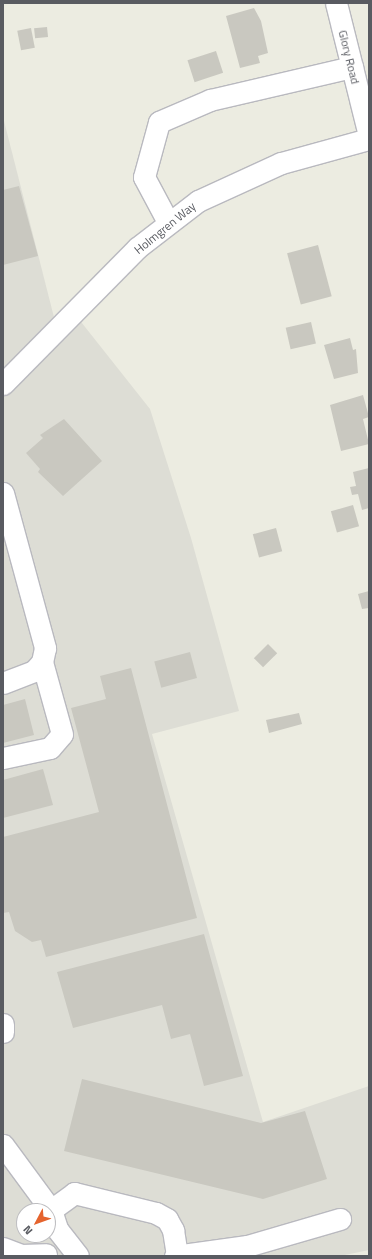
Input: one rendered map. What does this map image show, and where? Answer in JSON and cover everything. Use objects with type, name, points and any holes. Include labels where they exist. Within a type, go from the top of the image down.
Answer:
[{"type":"street","name":"Glory Road","points":[[336,3],[369,135]]},
{"type":"street","points":[[168,222],[144,177],[159,122],[210,100],[352,67]]},
{"type":"street","name":"Holmgren Way","points":[[3,384],[168,222],[240,179],[281,163],[369,139]]},
{"type":"street","points":[[3,493],[45,648],[42,662],[62,734],[50,748],[3,758]]},
{"type":"street","points":[[3,683],[20,679],[42,662]]},
{"type":"street","points":[[3,1024],[3,1032]]},
{"type":"street","points":[[3,1145],[46,1203]]},
{"type":"street","points":[[56,1206],[74,1193],[156,1213],[167,1219],[173,1230],[176,1256],[247,1246],[340,1219]]},
{"type":"street","points":[[56,1226],[78,1256]]},
{"type":"street","points":[[3,1248],[21,1255],[46,1254]]},
{"type":"shaded area","points":[[3,117],[57,329],[74,313],[150,409],[191,538],[239,711],[152,734],[263,1122],[369,1086],[369,1250],[340,1256],[3,1256]]},
{"type":"building","points":[[254,8],[261,21],[268,53],[258,56],[260,63],[240,68],[226,16]]},
{"type":"building","points":[[47,27],[48,37],[35,38],[34,28]]},
{"type":"building","points":[[31,28],[35,48],[21,50],[17,31]]},
{"type":"building","points":[[216,51],[223,73],[195,82],[187,60]]},
{"type":"building","points":[[19,186],[38,256],[3,265],[3,190]]},
{"type":"building","points":[[318,245],[332,296],[301,304],[287,253]]},
{"type":"building","points":[[311,322],[316,343],[291,349],[286,328]]},
{"type":"building","points":[[350,338],[353,350],[356,349],[358,373],[334,379],[324,345]]},
{"type":"building","points":[[363,395],[369,417],[363,419],[369,444],[341,451],[330,405]]},
{"type":"building","points":[[64,419],[102,461],[63,496],[38,472],[40,469],[26,453],[43,438],[40,435]]},
{"type":"building","points":[[369,468],[369,508],[362,510],[358,494],[352,495],[350,487],[356,486],[353,472]]},
{"type":"building","points":[[353,505],[359,526],[337,532],[331,511]]},
{"type":"building","points":[[276,528],[282,551],[259,557],[253,534]]},
{"type":"building","points":[[369,591],[369,608],[362,609],[358,594]]},
{"type":"building","points":[[268,644],[277,653],[263,667],[254,658]]},
{"type":"building","points":[[190,652],[197,678],[161,688],[154,662]]},
{"type":"building","points":[[131,668],[197,918],[46,957],[41,940],[32,942],[15,931],[9,912],[3,913],[3,837],[99,812],[71,708],[106,699],[100,676]]},
{"type":"building","points":[[25,699],[34,735],[3,743],[3,705]]},
{"type":"building","points":[[299,713],[302,724],[269,733],[266,720]]},
{"type":"building","points":[[43,769],[53,805],[3,818],[3,780]]},
{"type":"building","points":[[204,934],[243,1076],[204,1086],[190,1034],[171,1039],[162,1005],[73,1028],[57,972]]},
{"type":"building","points":[[82,1079],[261,1123],[305,1111],[327,1179],[263,1199],[64,1151]]}]
